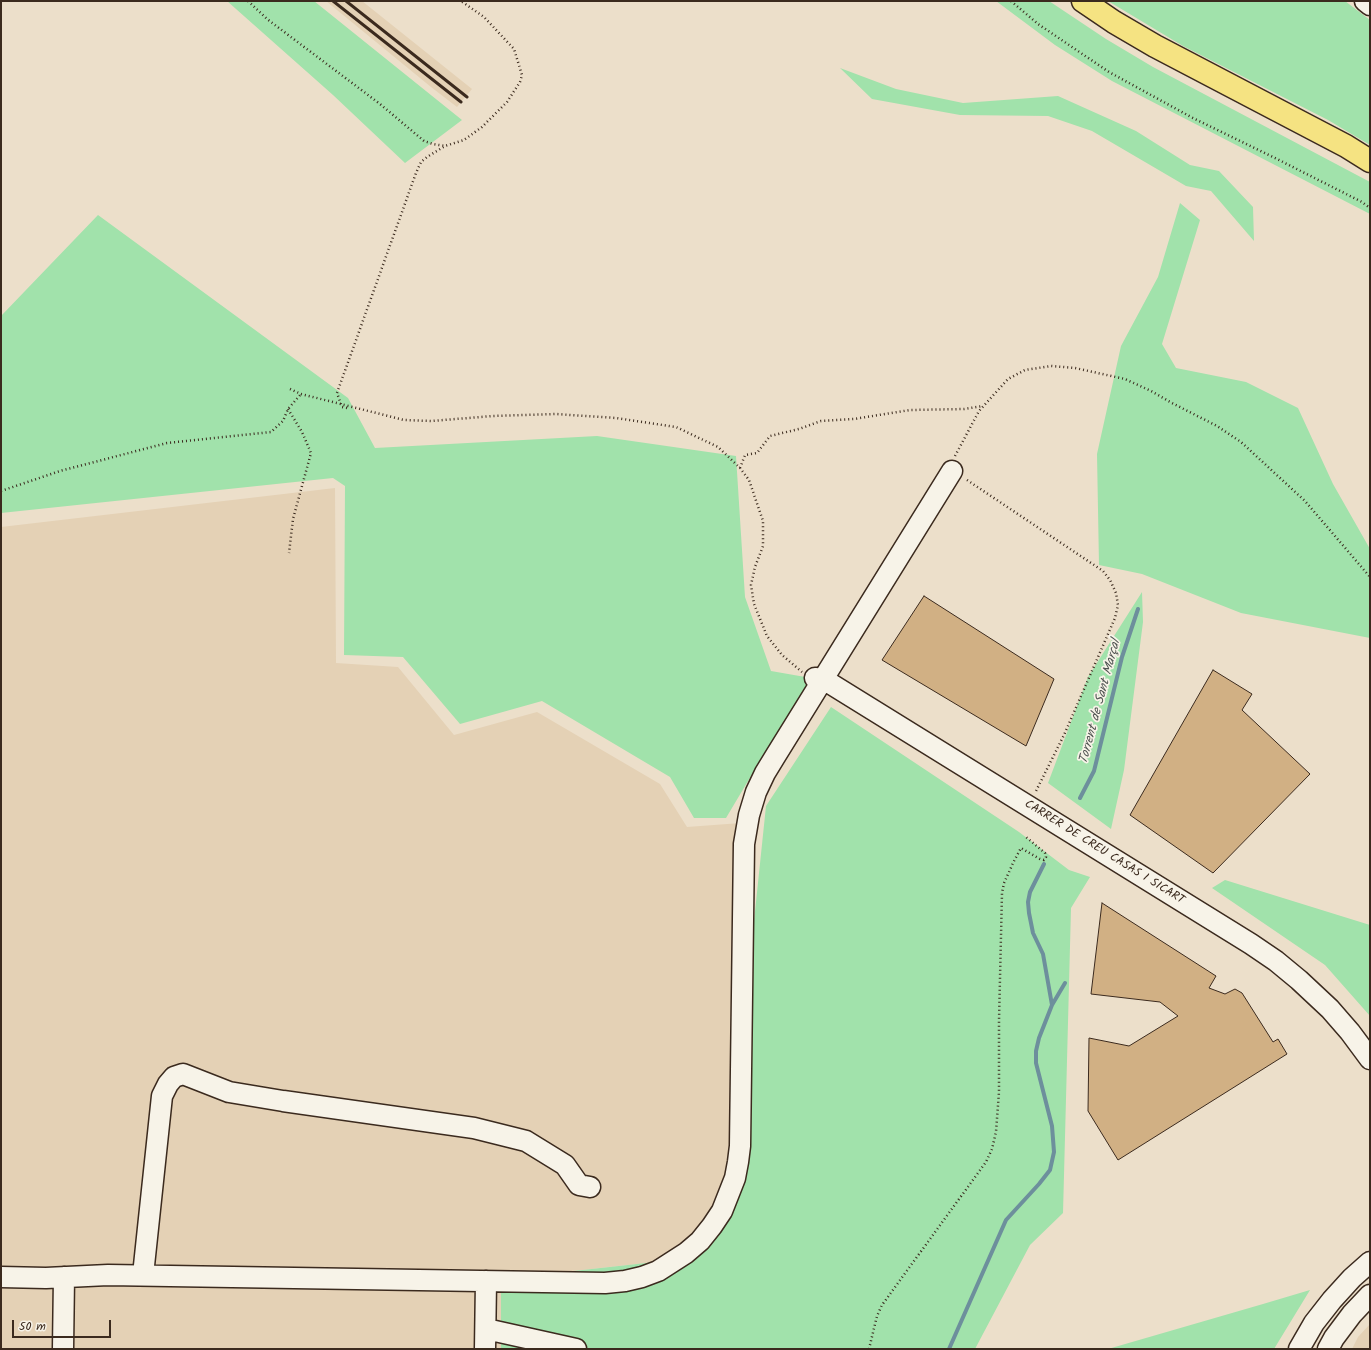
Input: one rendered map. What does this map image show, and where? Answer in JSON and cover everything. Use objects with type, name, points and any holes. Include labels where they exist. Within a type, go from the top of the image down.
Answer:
[{"type":"highway","points":[[1083,1],[1114,22],[1155,46],[1346,146],[1370,161]]},
{"type":"street","points":[[1365,1],[1370,5]]},
{"type":"street","points":[[1,1277],[108,1275],[605,1283],[625,1281],[642,1277],[663,1268],[686,1253],[700,1241],[722,1211],[735,1178],[740,1146],[743,865],[744,844],[749,815],[756,792],[765,773],[819,678],[959,475]]},
{"type":"street","name":"CARRER DE CREU CASAS I SICART","points":[[819,678],[1276,961],[1330,1009],[1350,1032],[1370,1059]]},
{"type":"street","points":[[143,1276],[162,1096],[168,1084],[174,1077],[183,1074],[229,1092],[474,1128],[526,1141],[565,1165],[579,1185],[590,1187]]},
{"type":"street","points":[[1299,1349],[1314,1323],[1332,1300],[1352,1278],[1370,1262]]},
{"type":"street","points":[[63,1349],[64,1277]]},
{"type":"street","points":[[485,1349],[486,1281]]},
{"type":"street","points":[[1328,1349],[1334,1338],[1352,1314],[1370,1294]]},
{"type":"street","points":[[486,1330],[576,1349]]},
{"type":"path","points":[[248,1],[267,19],[380,104],[424,141],[445,146]]},
{"type":"path","points":[[341,404],[336,393],[421,162],[445,146],[464,140],[482,127],[507,102],[520,82],[522,75],[514,49],[484,17],[461,1]]},
{"type":"path","points":[[1011,1],[1038,24],[1109,72],[1191,117],[1362,202],[1370,208]]},
{"type":"path","points":[[1036,790],[1064,734],[1115,618],[1118,605],[1116,593],[1110,580],[1103,571],[959,475],[950,465],[979,411],[1008,379],[1025,370],[1051,366],[1075,368],[1125,379],[1151,390],[1172,403],[1217,426],[1241,442],[1305,501],[1370,577]]},
{"type":"path","points":[[290,389],[301,394],[379,415],[404,420],[431,422],[493,416],[556,414],[624,419],[676,427],[718,447],[740,468],[749,480],[763,521],[763,546],[755,567],[751,585],[754,604],[767,636],[782,655],[799,670],[819,678]]},
{"type":"path","points":[[1,491],[60,470],[167,443],[272,432],[283,421],[288,409],[301,394]]},
{"type":"path","points":[[740,468],[745,455],[757,453],[770,436],[799,429],[821,421],[854,419],[910,410],[964,409],[983,406]]},
{"type":"path","points":[[288,409],[302,432],[311,453],[293,519],[289,553]]},
{"type":"path","points":[[869,1349],[877,1316],[882,1305],[986,1162],[992,1149],[996,1132],[999,1092],[999,1021],[1003,888],[1009,870],[1021,848],[1040,859],[1044,860],[1046,857],[1045,853],[1026,837]]},
{"type":"shaded area","points":[[326,1],[362,1],[472,89],[457,107]]},
{"type":"shaded area","points":[[335,488],[336,663],[398,667],[454,735],[537,712],[660,784],[687,827],[741,823],[737,1084],[728,1181],[705,1231],[655,1262],[501,1279],[501,1349],[1,1349],[1,527]]},
{"type":"shaded area","points":[[1370,1324],[1370,1349],[1352,1349],[1358,1337]]},
{"type":"green space","points":[[227,1],[314,1],[462,120],[405,163],[333,95]]},
{"type":"green space","points":[[996,1],[1049,1],[1106,39],[1153,67],[1370,182],[1370,214],[1112,81],[1055,45]]},
{"type":"green space","points":[[1108,1],[1345,1],[1370,20],[1370,145],[1328,120],[1183,46]]},
{"type":"green space","points":[[840,68],[896,89],[963,103],[1058,96],[1136,131],[1190,165],[1219,171],[1253,207],[1254,241],[1211,191],[1186,186],[1092,131],[1048,116],[960,115],[872,99]]},
{"type":"green space","points":[[1180,203],[1200,220],[1162,344],[1176,368],[1246,382],[1298,408],[1333,484],[1370,549],[1370,638],[1241,613],[1142,574],[1099,565],[1097,454],[1121,346],[1158,277]]},
{"type":"green space","points":[[98,215],[348,398],[375,448],[597,436],[736,456],[745,597],[771,671],[811,678],[726,818],[694,818],[670,777],[542,701],[460,724],[403,657],[344,655],[345,486],[333,478],[1,513],[1,316]]},
{"type":"green space","points":[[1142,592],[1143,622],[1124,770],[1111,829],[1048,783],[1088,677]]},
{"type":"green space","points":[[831,707],[1019,832],[1069,870],[1090,877],[1071,908],[1063,1213],[1030,1245],[975,1349],[501,1349],[501,1279],[655,1262],[705,1230],[728,1181],[766,806]]},
{"type":"green space","points":[[1225,880],[1370,925],[1370,1016],[1325,965],[1212,888]]},
{"type":"green space","points":[[1310,1290],[1274,1349],[1108,1349],[1263,1304]]},
{"type":"building","points":[[924,596],[1054,679],[1026,746],[882,660]]},
{"type":"building","points":[[1213,670],[1252,694],[1242,710],[1310,774],[1213,873],[1130,815]]},
{"type":"building","points":[[1102,903],[1216,976],[1209,988],[1225,994],[1235,989],[1242,993],[1273,1042],[1278,1039],[1287,1054],[1118,1160],[1088,1111],[1089,1038],[1129,1046],[1178,1016],[1160,1002],[1091,994]]},
{"type":"waterway","name":"Torrent de Sant Marçal","points":[[1080,798],[1094,771],[1122,657],[1138,609]]},
{"type":"waterway","name":"Torrent de Sant Marçal","points":[[949,1349],[1006,1220],[1050,1170],[1054,1152],[1052,1126],[1036,1063],[1036,1051],[1039,1038],[1052,1005],[1043,954],[1033,933],[1028,902],[1030,892],[1044,864]]},
{"type":"waterway","points":[[1052,1005],[1065,983]]},
{"type":"railway","points":[[333,1],[461,102]]},
{"type":"railway","points":[[346,1],[467,97]]}]
